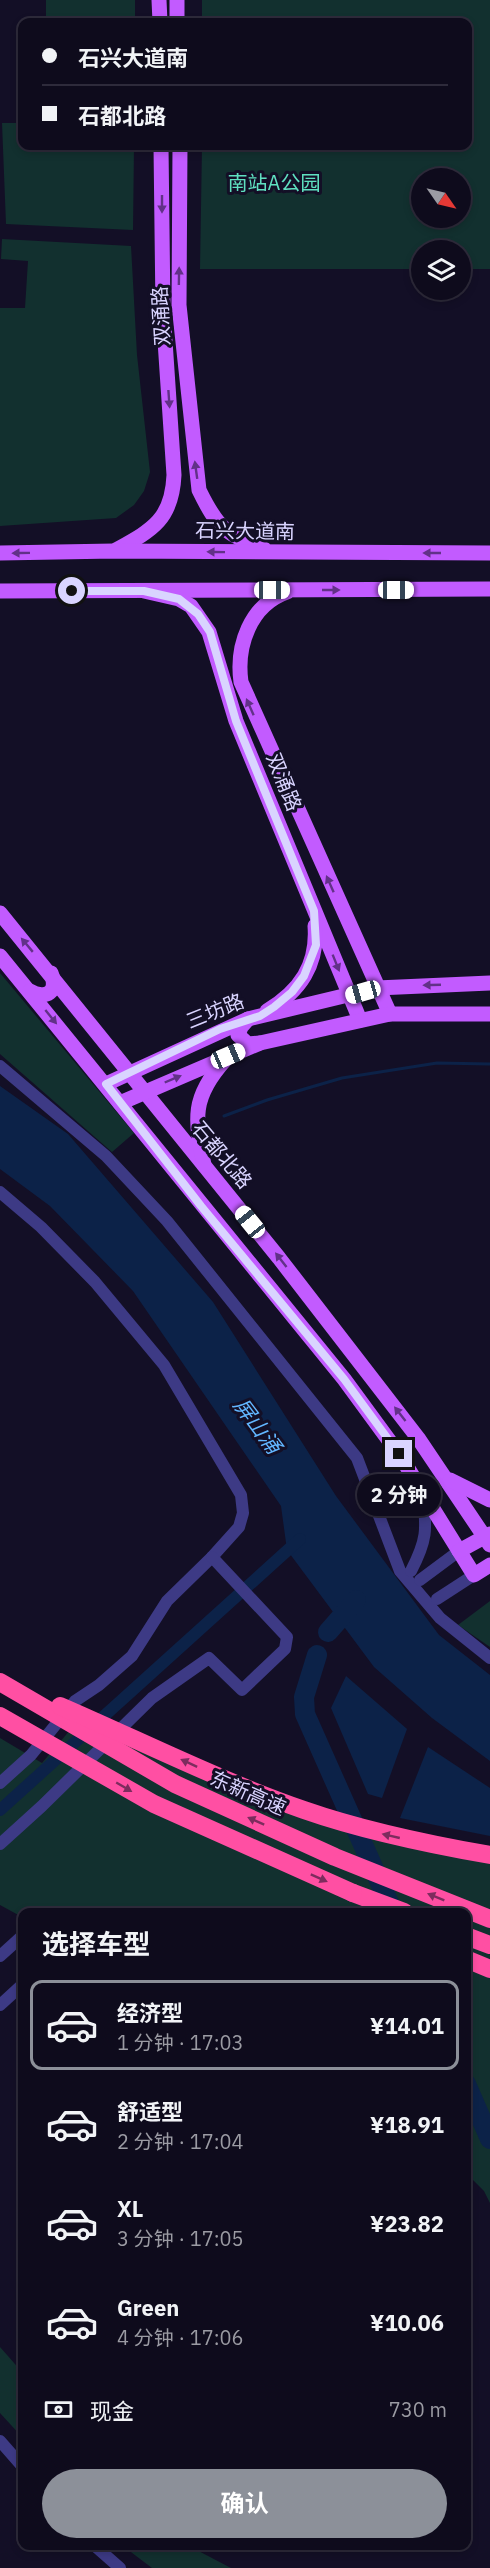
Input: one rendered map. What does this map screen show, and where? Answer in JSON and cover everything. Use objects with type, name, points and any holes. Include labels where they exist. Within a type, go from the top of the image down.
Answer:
[{"type":"highway","points":[[0,1681],[238,1785],[303,1810],[382,1833],[490,1855]]},
{"type":"highway","name":"东新高速","points":[[0,1681],[175,1784],[335,1857],[462,1908]]},
{"type":"highway","points":[[0,1716],[154,1804],[353,1893],[393,1908]]},
{"type":"highway","points":[[353,1893],[379,1908]]},
{"type":"highway","name":"东新高速","points":[[471,1911],[490,1919]]},
{"type":"highway","points":[[471,1938],[490,1945]]},
{"type":"highway","points":[[471,1961],[490,1969]]},
{"type":"main road","points":[[159,0],[160,18]]},
{"type":"main road","points":[[177,0],[177,18]]},
{"type":"main road","name":"双涌路","points":[[114,551],[148,533],[163,516],[173,496],[163,311],[162,150]]},
{"type":"main road","name":"双涌路","points":[[180,150],[179,305],[200,490],[211,514],[221,528],[234,537],[273,553]]},
{"type":"main road","name":"石兴大道南","points":[[0,554],[114,551],[490,553]]},
{"type":"main road","points":[[0,591],[487,589]]},
{"type":"main road","name":"双涌路","points":[[294,590],[276,596],[265,605],[247,630],[239,660],[241,682],[390,1014]]},
{"type":"main road","name":"双涌路","points":[[144,591],[179,599],[191,606],[210,632],[236,721],[360,1020]]},
{"type":"main road","points":[[314,911],[316,945],[311,963],[292,992],[241,1027],[238,1035],[249,1044],[390,1014],[490,1014]]},
{"type":"main road","name":"石都北路","points":[[0,913],[131,1072],[143,1092],[220,1185],[418,1438],[488,1539]]},
{"type":"main road","points":[[0,956],[344,1379],[399,1454],[474,1575],[490,1565]]},
{"type":"main road","points":[[30,991],[38,995],[45,995],[53,989],[55,982],[51,973]]},
{"type":"main road","name":"三坊路","points":[[106,1084],[254,1017],[377,988],[490,983]]},
{"type":"main road","points":[[120,1103],[260,1043]]},
{"type":"main road","points":[[204,1168],[198,1133],[198,1102],[210,1078],[228,1056]]},
{"type":"main road","points":[[201,1206],[197,1194],[199,1187],[209,1181],[220,1185]]},
{"type":"main road","points":[[399,1454],[412,1460],[419,1454],[422,1447],[418,1438]]},
{"type":"main road","points":[[447,1479],[490,1500]]},
{"type":"main road","points":[[459,1551],[488,1539]]},
{"type":"street","points":[[0,1066],[111,1161],[167,1221],[357,1458],[400,1571],[440,1618],[490,1658]]},
{"type":"street","points":[[0,1192],[41,1227],[95,1282],[165,1365],[241,1495],[243,1513],[239,1527],[167,1601],[132,1656],[99,1685],[75,1701],[31,1755],[0,1783]]},
{"type":"street","points":[[423,1495],[425,1538],[415,1576],[459,1551]]},
{"type":"street","points":[[0,1844],[152,1698],[209,1658],[242,1690],[285,1649],[287,1637],[212,1557]]},
{"type":"street","points":[[436,1599],[474,1575]]},
{"type":"street","points":[[0,1956],[18,1940]]},
{"type":"street","points":[[0,2005],[18,1989]]},
{"type":"street","points":[[0,2441],[18,2461]]},
{"type":"street","points":[[99,2550],[120,2568]]},
{"type":"green space","points":[[46,0],[135,0],[135,18],[46,18]]},
{"type":"green space","name":"南站A公园","points":[[202,0],[490,0],[490,269],[471,269],[471,240],[411,240],[411,269],[200,269],[202,150],[472,150],[472,18],[202,18]]},
{"type":"green space","points":[[2,123],[18,123],[18,150],[134,150],[133,230],[6,224]]},
{"type":"green space","points":[[2,239],[131,246],[137,355],[150,472],[144,491],[134,505],[116,518],[0,526],[0,308],[25,308],[28,261],[1,259]]},
{"type":"green space","points":[[0,973],[134,1133],[112,1152],[0,1054]]},
{"type":"green space","points":[[490,1601],[490,1647],[458,1625]]},
{"type":"green space","points":[[88,1709],[201,1762],[284,1795],[420,1834],[490,1847],[490,2203],[484,2191],[471,2178],[471,1908],[18,1908],[18,1915],[0,1905],[0,1738],[42,1763]]},
{"type":"green space","points":[[0,2347],[18,2367],[18,2433],[0,2413]]},
{"type":"green space","points":[[128,2550],[197,2550],[231,2568],[152,2568]]},
{"type":"water","name":"屏山涌","points":[[0,1086],[68,1134],[213,1302],[336,1496],[439,1635],[490,1675],[490,1761],[432,1718],[374,1667],[287,1550],[281,1506],[133,1291],[50,1206],[0,1169]]},
{"type":"water","points":[[346,1676],[407,1729],[382,1798],[368,1794],[331,1708]]},
{"type":"water","points":[[428,1747],[490,1788],[490,1836],[400,1818]]},
{"type":"waterway","points":[[224,1116],[267,1100],[342,1078],[437,1063],[490,1064]]},
{"type":"waterway","points":[[0,1810],[300,1539]]},
{"type":"waterway","points":[[328,1632],[356,1600]]},
{"type":"waterway","points":[[317,1655],[304,1697],[305,1714],[391,1908]]},
{"type":"waterway","points":[[471,2095],[490,2139]]},
{"type":"route","points":[[72,591],[144,591],[179,599],[191,606],[198,614],[210,632],[236,721],[314,911],[316,945],[311,963],[292,992],[274,1007],[260,1016],[248,1018],[220,1029],[106,1084],[201,1206],[344,1379],[399,1454]]}]
